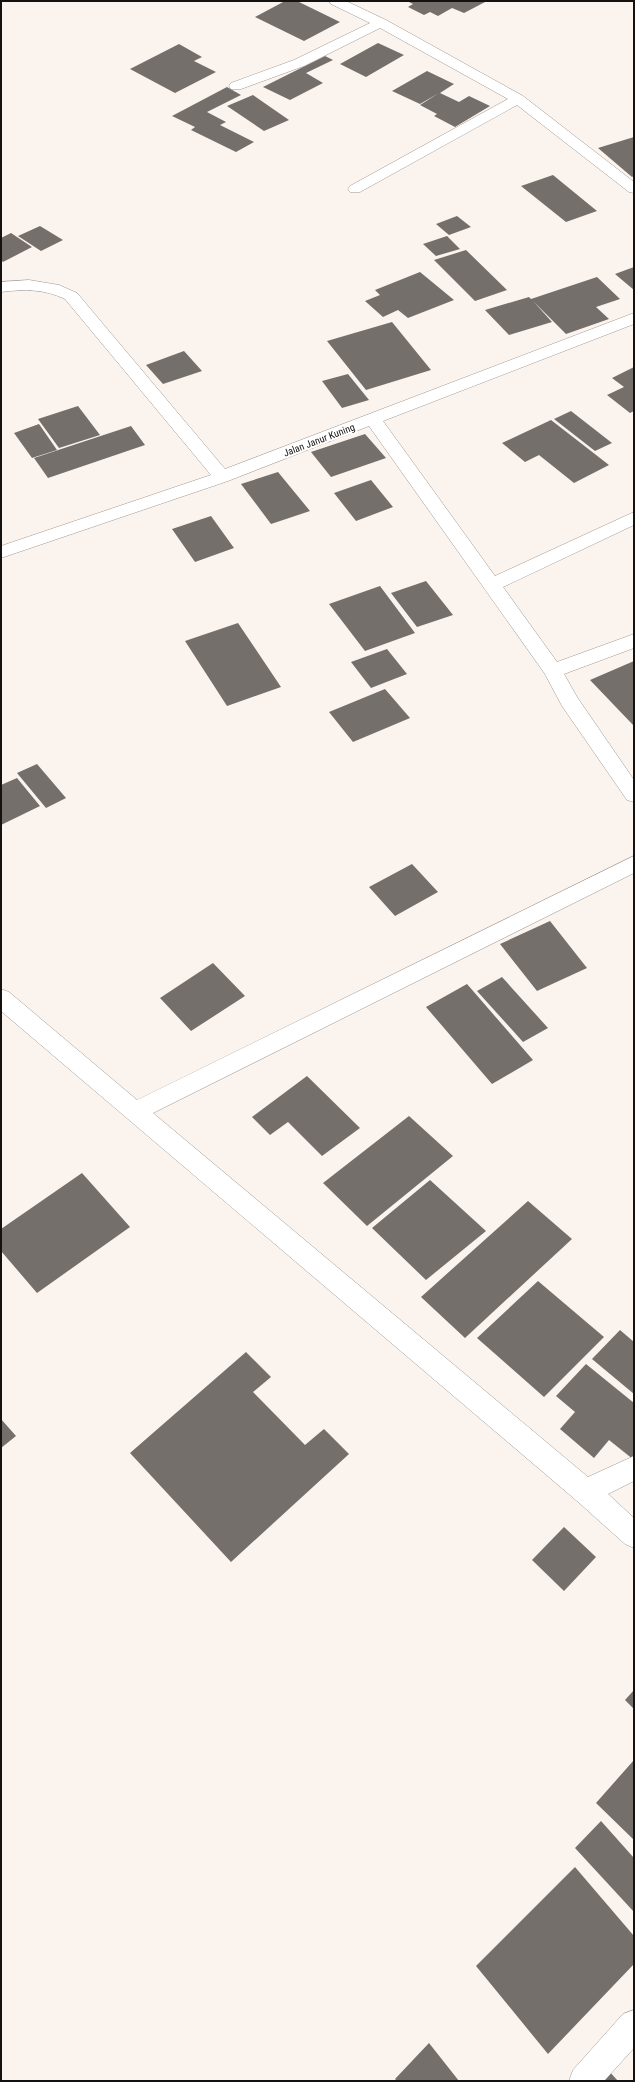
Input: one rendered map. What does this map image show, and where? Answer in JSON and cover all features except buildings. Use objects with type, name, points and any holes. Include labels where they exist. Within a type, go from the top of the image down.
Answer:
[{"type":"street","points":[[336,1],[381,23],[518,98],[634,189]]},
{"type":"street","points":[[236,86],[298,63],[381,23]]},
{"type":"street","points":[[367,45],[394,30]]},
{"type":"street","points":[[355,189],[518,98]]},
{"type":"street","points":[[1,287],[33,284],[46,285],[71,296],[222,477]]},
{"type":"street","name":"Jalan Janur Kuning","points":[[1,552],[222,477],[634,318]]},
{"type":"street","points":[[373,419],[553,671],[569,701],[634,795]]},
{"type":"street","points":[[491,585],[634,518]]},
{"type":"street","points":[[553,671],[634,641]]},
{"type":"street","points":[[136,1112],[634,864]]},
{"type":"street","points":[[1,998],[586,1492],[634,1535]]},
{"type":"street","points":[[586,1492],[634,1468]]},
{"type":"street","points":[[584,2081],[634,2025]]}]
